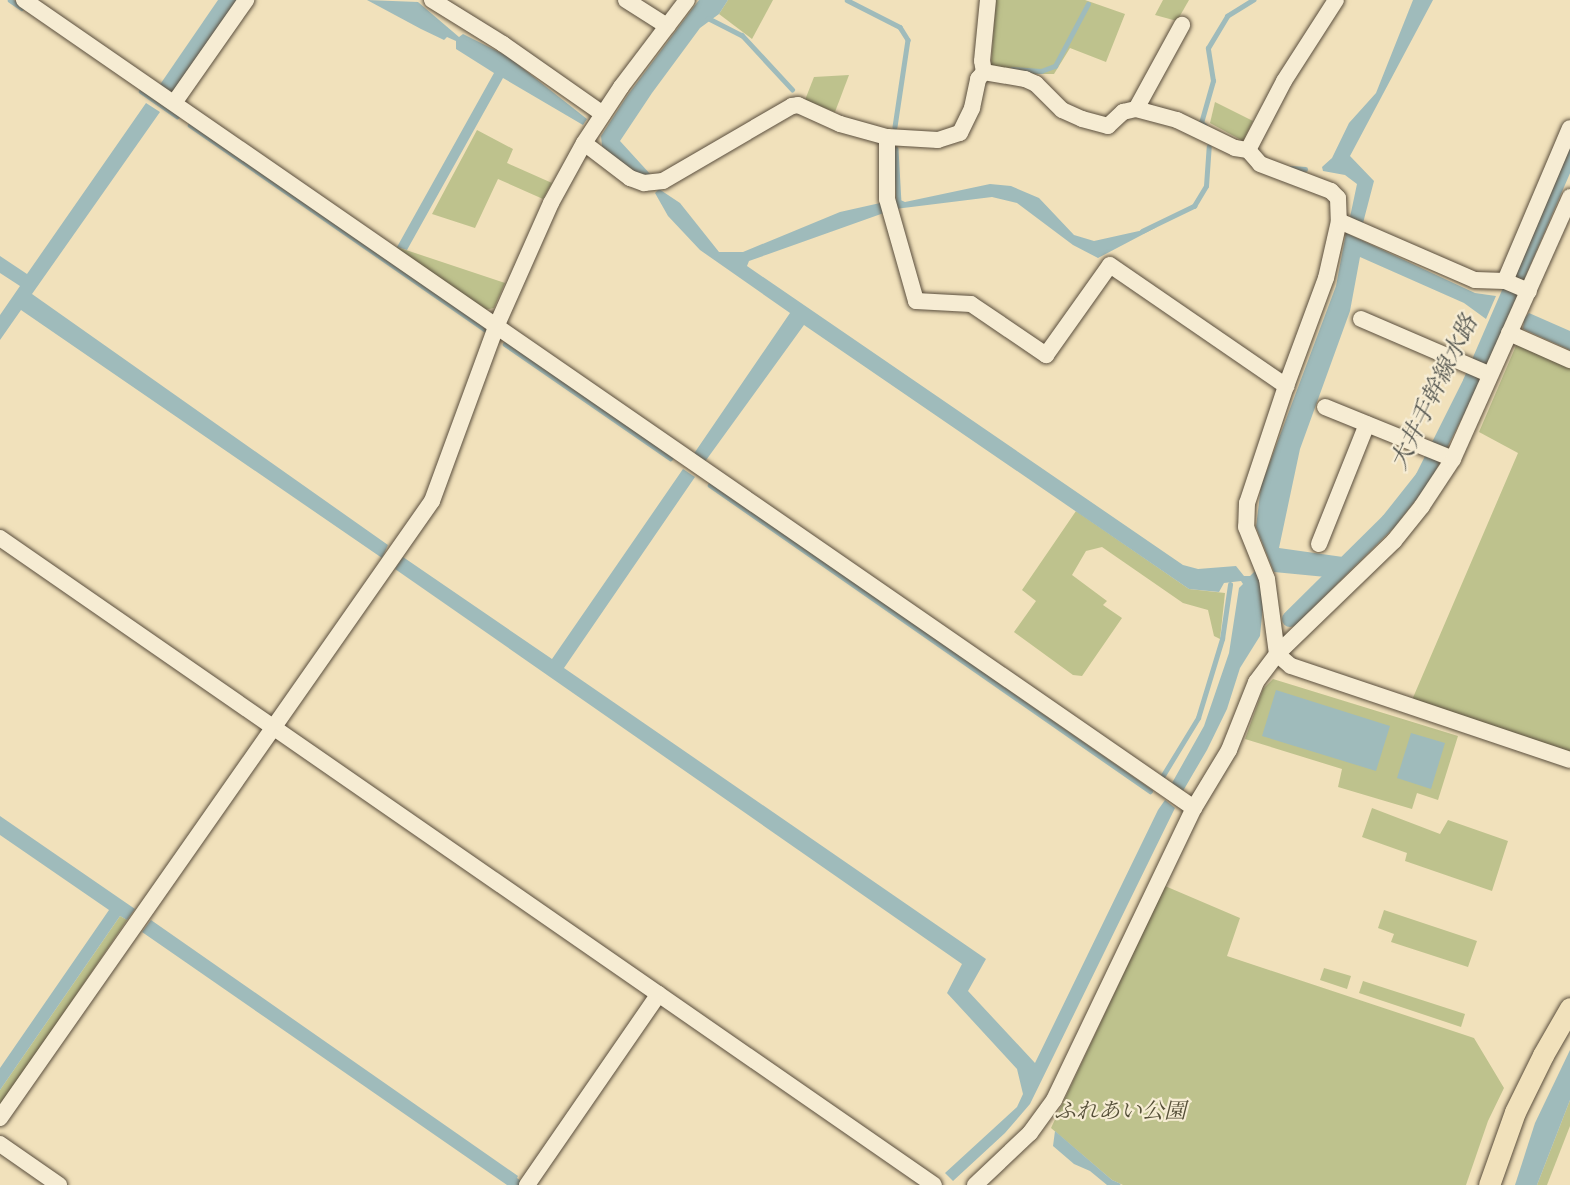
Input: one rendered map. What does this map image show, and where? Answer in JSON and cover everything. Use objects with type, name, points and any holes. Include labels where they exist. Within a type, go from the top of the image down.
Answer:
[{"type":"main road","points":[[1489,1185],[1515,1113],[1543,1054],[1570,1008]]},
{"type":"street","points":[[24,0],[1194,808]]},
{"type":"street","points":[[174,103],[246,0]]},
{"type":"street","points":[[432,0],[503,44],[603,114]]},
{"type":"street","points":[[626,0],[667,26]]},
{"type":"street","points":[[0,1118],[401,546],[438,487],[496,327],[551,203],[603,114],[687,0]]},
{"type":"street","points":[[984,72],[982,61],[988,0]]},
{"type":"street","points":[[1248,150],[1284,81],[1336,0]]},
{"type":"street","points":[[1136,109],[1182,25]]},
{"type":"street","points":[[584,143],[630,178],[644,183],[663,181],[792,106],[798,105],[840,124],[887,137],[938,140],[960,133],[972,108],[978,78],[984,72]]},
{"type":"street","points":[[984,72],[1025,79],[1035,84],[1062,110],[1082,119],[1108,126],[1123,112],[1136,109],[1177,120],[1235,148],[1248,150],[1260,164],[1331,191],[1338,198],[1339,221],[1326,278],[1286,386],[1247,503],[1246,527],[1268,579],[1277,654],[1291,666],[1570,760]]},
{"type":"street","points":[[975,1185],[1030,1133],[1054,1100],[1194,808],[1229,750],[1256,682],[1277,654],[1394,540],[1422,506],[1480,370],[1509,333],[1518,286],[1570,128]]},
{"type":"street","points":[[887,137],[889,207],[916,302],[971,304],[1047,355],[1110,265],[1286,386]]},
{"type":"street","points":[[1518,286],[1570,197]]},
{"type":"street","points":[[1339,221],[1475,280],[1518,286]]},
{"type":"street","points":[[1360,319],[1480,370]]},
{"type":"street","points":[[1509,333],[1570,360]]},
{"type":"street","points":[[1325,407],[1443,455]]},
{"type":"street","points":[[1319,544],[1367,424]]},
{"type":"street","points":[[0,538],[934,1185]]},
{"type":"street","points":[[528,1184],[659,994]]},
{"type":"street","points":[[0,1144],[59,1185]]},
{"type":"green space","points":[[728,0],[773,0],[752,39],[719,14]]},
{"type":"green space","points":[[996,0],[1085,0],[1125,14],[1106,62],[1070,48],[1054,74],[1033,74],[991,65]]},
{"type":"green space","points":[[1163,0],[1189,0],[1177,21],[1155,15]]},
{"type":"green space","points":[[849,75],[835,112],[805,100],[814,77]]},
{"type":"green space","points":[[1215,102],[1253,121],[1243,141],[1210,123]]},
{"type":"green space","points":[[477,130],[513,149],[507,163],[552,183],[543,199],[498,179],[475,228],[432,214]]},
{"type":"green space","points":[[397,247],[505,283],[494,308],[484,310],[396,252]]},
{"type":"green space","points":[[1518,341],[1570,365],[1570,754],[1412,700],[1518,453],[1479,432]]},
{"type":"green space","points":[[1076,511],[1189,589],[1225,593],[1220,639],[1214,636],[1208,610],[1183,603],[1102,547],[1086,551],[1072,575],[1107,601],[1103,605],[1122,618],[1082,676],[1073,675],[1014,632],[1036,601],[1022,590]]},
{"type":"green space","points":[[1273,679],[1458,736],[1438,800],[1417,793],[1412,809],[1338,787],[1342,769],[1245,739],[1263,689]]},
{"type":"green space","points":[[1372,808],[1440,834],[1448,820],[1508,841],[1492,891],[1405,861],[1407,853],[1362,837]]},
{"type":"green space","name":"ふれあい公園","points":[[1165,886],[1240,918],[1227,956],[1474,1038],[1504,1088],[1488,1121],[1466,1185],[1123,1185],[1112,1180],[1051,1128]]},
{"type":"green space","points":[[1384,910],[1477,941],[1468,967],[1391,942],[1394,934],[1378,928]]},
{"type":"green space","points":[[120,916],[127,920],[0,1106],[0,1090]]},
{"type":"green space","points":[[1324,968],[1351,976],[1347,989],[1320,980]]},
{"type":"green space","points":[[1363,981],[1465,1014],[1461,1027],[1359,993]]},
{"type":"green space","points":[[1570,1100],[1570,1126],[1547,1185],[1537,1185]]},
{"type":"water","points":[[218,0],[237,0],[170,96],[159,86]]},
{"type":"water","points":[[367,0],[418,2],[459,37],[463,34],[507,56],[587,119],[583,125],[503,78],[407,250],[397,247],[494,73],[456,49],[456,41],[447,37],[444,40]]},
{"type":"water","points":[[699,0],[728,0],[719,14],[700,28],[620,141],[651,175],[639,175],[620,163],[602,146],[601,136],[627,96]]},
{"type":"water","points":[[1413,0],[1433,0],[1350,156],[1374,181],[1363,223],[1350,217],[1357,184],[1345,175],[1323,171],[1322,167],[1332,158],[1349,123],[1376,93]]},
{"type":"water","points":[[146,103],[160,112],[32,294],[388,545],[382,558],[21,310],[0,340],[0,315],[20,286],[0,273],[0,256],[27,274]]},
{"type":"water","points":[[990,184],[1011,186],[1039,198],[1074,235],[1094,241],[1157,227],[1098,258],[1073,245],[1017,203],[992,197],[895,209],[749,261],[747,266],[1183,565],[1198,569],[1236,566],[1244,576],[1250,576],[1256,570],[1264,595],[1260,636],[1240,668],[1227,709],[1183,791],[1172,783],[1204,726],[1229,653],[1239,588],[1243,584],[1241,581],[1224,583],[1219,592],[1189,589],[804,325],[704,463],[693,455],[790,313],[700,250],[668,216],[655,193],[659,189],[680,203],[719,252],[743,252],[840,212],[898,199],[905,202]]},
{"type":"water","points":[[1346,233],[1475,293],[1496,296],[1486,319],[1464,303],[1360,257],[1350,311],[1300,449],[1279,548],[1343,557],[1326,577],[1274,572],[1256,527],[1261,486],[1336,286]]},
{"type":"water","points":[[1529,313],[1570,331],[1570,350],[1523,329],[1524,319]]},
{"type":"water","points":[[683,469],[695,477],[564,668],[986,959],[968,991],[1035,1063],[1158,810],[1165,800],[1175,808],[1030,1104],[1005,1133],[953,1181],[945,1173],[1017,1107],[1023,1094],[1017,1069],[947,993],[962,964],[395,569],[403,557],[552,659]]},
{"type":"water","points":[[1276,690],[1390,726],[1376,771],[1262,736]]},
{"type":"water","points":[[1411,733],[1445,743],[1431,789],[1397,778]]},
{"type":"water","points":[[0,816],[135,909],[127,920],[120,916],[0,1090],[0,1068],[109,910],[0,835]]},
{"type":"water","points":[[151,920],[518,1176],[517,1178],[526,1185],[507,1185],[142,932]]},
{"type":"water","points":[[1570,1050],[1570,1100],[1537,1185],[1515,1185],[1535,1123]]},
{"type":"water","points":[[1055,1131],[1112,1180],[1121,1184],[1107,1185],[1090,1171],[1074,1164],[1053,1146]]},
{"type":"waterway","points":[[10,0],[22,8]]},
{"type":"waterway","points":[[847,0],[900,27],[908,40],[895,127]]},
{"type":"waterway","points":[[1205,126],[1201,123],[1213,81],[1208,48],[1227,16],[1253,0]]},
{"type":"waterway","points":[[1012,69],[1041,71],[1055,66],[1088,4]]},
{"type":"waterway","points":[[708,18],[742,35],[792,89]]},
{"type":"waterway","points":[[141,91],[177,116]]},
{"type":"waterway","points":[[190,125],[485,329]]},
{"type":"waterway","points":[[1142,231],[1194,206],[1206,186],[1209,147]]},
{"type":"waterway","points":[[896,149],[899,203]]},
{"type":"waterway","name":"大井手幹線水路","points":[[1290,619],[1389,521],[1423,478],[1471,382],[1570,153]]},
{"type":"waterway","points":[[1291,168],[1305,169]]},
{"type":"waterway","points":[[505,344],[670,458]]},
{"type":"waterway","points":[[710,485],[1150,791]]},
{"type":"waterway","points":[[1162,777],[1198,718],[1222,639],[1230,585]]}]
